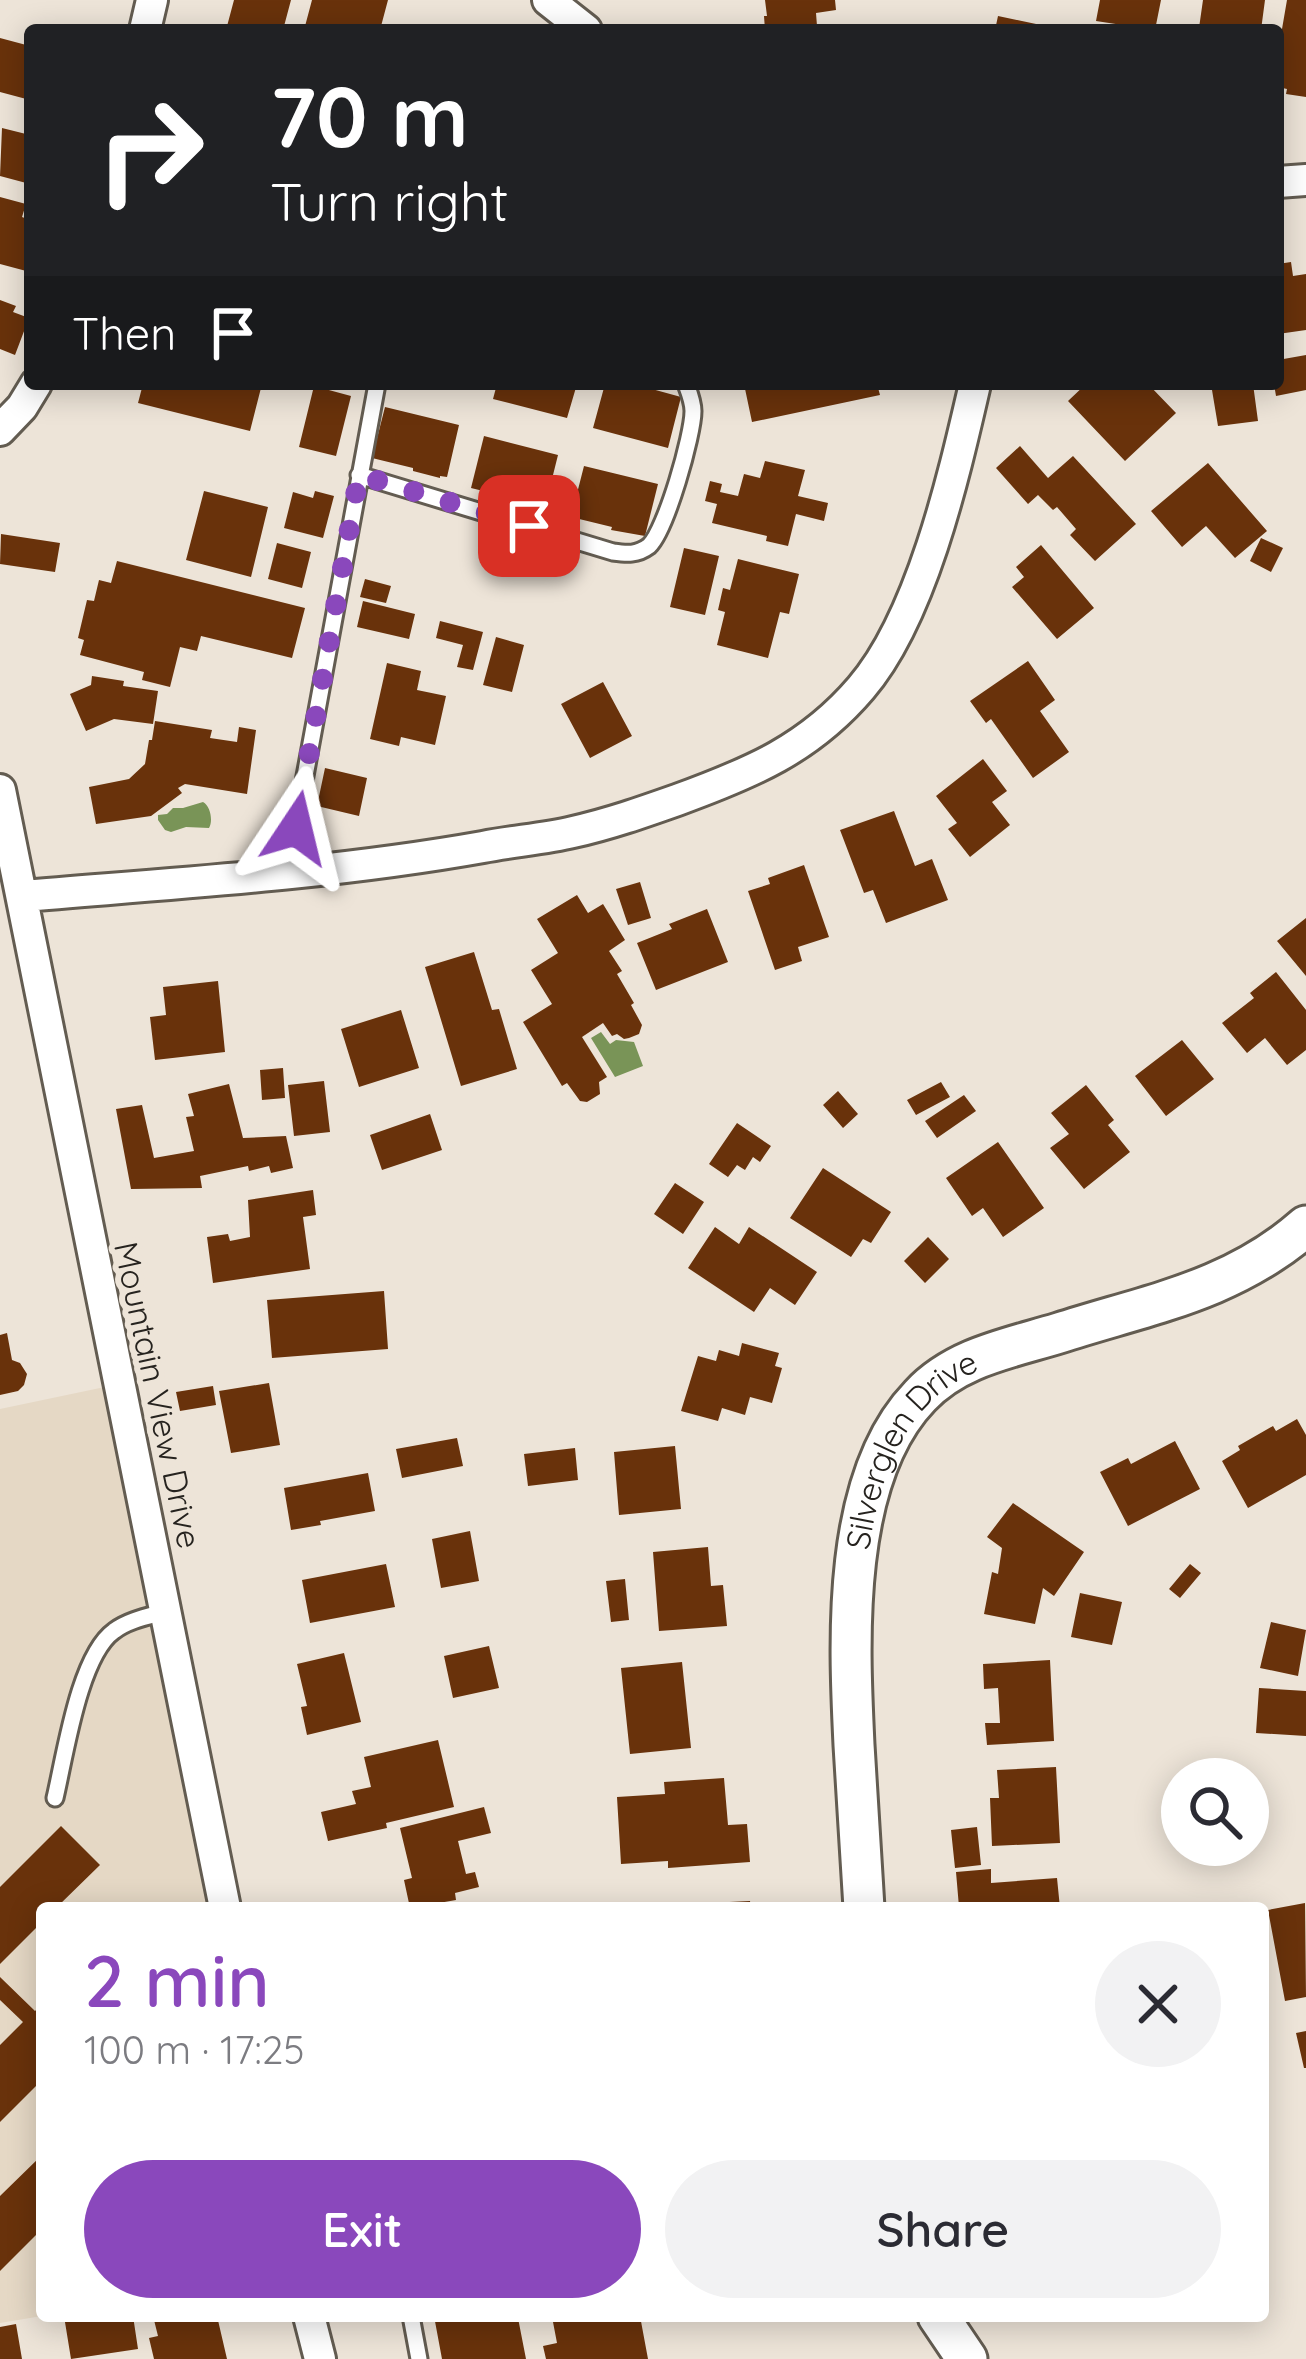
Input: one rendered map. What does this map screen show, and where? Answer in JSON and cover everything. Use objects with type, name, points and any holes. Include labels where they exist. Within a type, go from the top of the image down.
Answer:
[{"type":"street","points":[[548,0],[578,24]]},
{"type":"street","points":[[0,430],[32,390]]},
{"type":"street","points":[[22,896],[399,862],[571,833],[748,775],[811,738],[879,664],[906,612],[953,481],[974,390]]},
{"type":"street","name":"Mountain View Drive","points":[[0,790],[224,1902]]},
{"type":"street","name":"Silverglen Drive","points":[[864,1902],[850,1631],[854,1559],[882,1456],[901,1419],[920,1395],[980,1356],[1211,1286],[1258,1263],[1306,1226]]},
{"type":"street","points":[[311,2322],[320,2359]]},
{"type":"street","points":[[942,2322],[967,2359]]},
{"type":"lane","points":[[287,874],[376,390]]},
{"type":"lane","points":[[359,475],[613,552],[633,554],[650,545],[669,507],[691,428],[693,409],[688,390]]},
{"type":"lane","points":[[55,1798],[82,1684],[97,1649],[119,1627],[167,1610]]},
{"type":"lane","points":[[412,2322],[418,2359]]},
{"type":"shaded area","points":[[203,802],[210,814],[209,828],[171,832],[158,820],[158,815],[173,808]]},
{"type":"shaded area","points":[[601,1032],[610,1044],[634,1042],[643,1066],[615,1077],[591,1038]]},
{"type":"shaded area","points":[[119,1384],[226,1902],[36,1902],[36,2317],[0,2323],[0,1409]]},
{"type":"building","points":[[234,0],[291,0],[285,24],[228,24]]},
{"type":"building","points":[[312,0],[388,0],[382,24],[306,24]]},
{"type":"building","points":[[765,0],[835,0],[836,10],[816,13],[817,24],[765,24]]},
{"type":"building","points":[[1100,0],[1161,0],[1156,24],[1096,21]]},
{"type":"building","points":[[1203,0],[1265,0],[1262,24],[1200,24]]},
{"type":"building","points":[[1287,0],[1306,0],[1306,97],[1286,94],[1284,88]]},
{"type":"building","points":[[998,16],[1036,24],[996,24]]},
{"type":"building","points":[[0,38],[24,44],[24,98],[0,92]]},
{"type":"building","points":[[2,128],[24,134],[24,182],[0,176]]},
{"type":"building","points":[[0,197],[24,203],[24,270],[0,264]]},
{"type":"building","points":[[1291,262],[1293,276],[1306,274],[1306,330],[1284,333],[1284,263]]},
{"type":"building","points":[[0,300],[16,306],[13,312],[24,316],[24,331],[15,355],[0,349]]},
{"type":"building","points":[[1306,355],[1306,390],[1276,396],[1275,390],[1284,390],[1284,359]]},
{"type":"building","points":[[141,390],[260,390],[250,431],[138,403]]},
{"type":"building","points":[[313,390],[351,396],[336,456],[299,447]]},
{"type":"building","points":[[495,390],[575,390],[567,418],[493,399]]},
{"type":"building","points":[[603,390],[656,390],[681,397],[668,448],[593,428]]},
{"type":"building","points":[[745,390],[879,390],[880,395],[752,422]]},
{"type":"building","points":[[1080,390],[1154,390],[1176,413],[1125,461],[1068,401]]},
{"type":"building","points":[[1212,390],[1254,390],[1258,421],[1218,426]]},
{"type":"building","points":[[385,407],[459,425],[447,477],[372,458]]},
{"type":"building","points":[[484,436],[558,455],[545,507],[471,488]]},
{"type":"building","points":[[1020,446],[1048,478],[1073,456],[1136,524],[1095,561],[1070,535],[1076,529],[1057,507],[1053,510],[1038,495],[1028,504],[996,468]]},
{"type":"building","points":[[765,461],[805,470],[798,496],[828,503],[824,521],[796,514],[788,546],[712,523],[717,504],[705,501],[710,481],[722,484],[720,492],[738,496],[744,474],[760,478]]},
{"type":"building","points":[[1208,463],[1267,531],[1235,558],[1206,526],[1182,547],[1151,511]]},
{"type":"building","points":[[584,466],[658,484],[645,536],[571,517]]},
{"type":"building","points":[[204,491],[268,507],[251,577],[186,560]]},
{"type":"building","points":[[315,491],[334,496],[323,538],[284,528],[293,492],[313,498]]},
{"type":"building","points":[[1,534],[60,543],[55,572],[0,564]]},
{"type":"building","points":[[1261,538],[1283,548],[1271,572],[1250,561]]},
{"type":"building","points":[[277,543],[311,552],[302,588],[268,579]]},
{"type":"building","points":[[1041,545],[1094,608],[1057,639],[1012,587],[1024,577],[1016,567]]},
{"type":"building","points":[[684,548],[719,556],[705,615],[670,607]]},
{"type":"building","points":[[738,559],[799,574],[789,614],[780,612],[768,658],[717,645],[725,612],[718,610],[723,588],[730,590]]},
{"type":"building","points":[[117,561],[305,608],[292,658],[201,636],[197,651],[180,647],[170,687],[142,680],[144,672],[80,655],[84,640],[78,638],[87,600],[94,601],[99,580],[111,583]]},
{"type":"building","points":[[365,579],[391,586],[386,603],[360,597]]},
{"type":"building","points":[[363,601],[415,614],[409,639],[357,627]]},
{"type":"building","points":[[440,621],[483,632],[473,670],[457,667],[463,645],[436,638]]},
{"type":"building","points":[[496,637],[524,645],[512,692],[483,685]]},
{"type":"building","points":[[1028,661],[1055,700],[1040,711],[1069,752],[1033,778],[991,719],[986,723],[970,701]]},
{"type":"building","points":[[387,663],[421,671],[417,690],[446,696],[435,745],[401,737],[399,746],[370,739]]},
{"type":"building","points":[[92,676],[158,691],[153,724],[114,719],[86,731],[70,694],[91,685]]},
{"type":"building","points":[[603,682],[632,736],[590,758],[561,704]]},
{"type":"building","points":[[155,721],[212,730],[210,738],[237,742],[239,727],[256,730],[247,794],[185,784],[178,788],[182,793],[151,816],[96,824],[89,787],[129,779],[145,764]]},
{"type":"building","points":[[983,759],[1007,791],[992,802],[1010,825],[970,857],[948,829],[957,823],[936,796]]},
{"type":"building","points":[[325,768],[367,778],[359,816],[317,806]]},
{"type":"building","points":[[894,811],[915,866],[932,859],[948,900],[886,923],[873,890],[864,893],[840,830]]},
{"type":"building","points":[[804,865],[829,937],[798,947],[802,961],[775,970],[748,891]]},
{"type":"building","points":[[640,882],[651,918],[628,925],[616,889]]},
{"type":"building","points":[[577,895],[588,913],[603,904],[625,940],[609,951],[622,971],[617,974],[642,1025],[639,1034],[624,1039],[612,1036],[603,1023],[582,1037],[607,1077],[599,1082],[600,1094],[587,1102],[580,1101],[567,1083],[562,1086],[523,1022],[552,1004],[531,970],[558,953],[537,919]]},
{"type":"building","points":[[707,909],[728,962],[656,990],[637,943]]},
{"type":"building","points":[[1306,918],[1306,976],[1277,941]]},
{"type":"building","points":[[474,952],[492,1010],[499,1009],[517,1069],[461,1086],[425,967]]},
{"type":"building","points":[[1276,972],[1306,1010],[1306,1050],[1287,1065],[1265,1038],[1247,1053],[1222,1023],[1254,998],[1250,993]]},
{"type":"building","points":[[218,981],[225,1052],[155,1060],[150,1017],[166,1015],[163,987]]},
{"type":"building","points":[[401,1010],[419,1068],[359,1087],[341,1029]]},
{"type":"building","points":[[1182,1040],[1214,1079],[1166,1116],[1135,1076]]},
{"type":"building","points":[[283,1068],[285,1098],[262,1100],[260,1070]]},
{"type":"building","points":[[324,1081],[330,1132],[294,1136],[288,1085]]},
{"type":"building","points":[[941,1082],[950,1097],[916,1115],[907,1100]]},
{"type":"building","points":[[229,1084],[243,1138],[286,1136],[293,1168],[271,1173],[269,1166],[249,1171],[248,1166],[200,1176],[202,1188],[131,1189],[116,1109],[142,1105],[154,1158],[194,1151],[186,1117],[194,1116],[188,1094]]},
{"type":"building","points":[[1086,1085],[1114,1120],[1108,1125],[1130,1152],[1084,1189],[1050,1148],[1069,1134],[1051,1113]]},
{"type":"building","points":[[838,1091],[858,1114],[843,1128],[823,1105]]},
{"type":"building","points":[[964,1095],[976,1111],[937,1138],[925,1121]]},
{"type":"building","points":[[430,1114],[442,1150],[382,1170],[370,1135]]},
{"type":"building","points":[[737,1123],[771,1146],[760,1162],[753,1157],[745,1170],[737,1165],[728,1177],[709,1164]]},
{"type":"building","points":[[998,1142],[1044,1208],[1003,1237],[983,1208],[972,1216],[946,1178]]},
{"type":"building","points":[[823,1168],[891,1212],[871,1243],[863,1239],[851,1257],[790,1218]]},
{"type":"building","points":[[675,1183],[704,1202],[683,1234],[654,1214]]},
{"type":"building","points":[[313,1190],[316,1215],[303,1217],[310,1269],[213,1283],[207,1237],[228,1234],[230,1241],[250,1237],[248,1200]]},
{"type":"building","points":[[715,1227],[739,1244],[749,1227],[817,1272],[795,1305],[770,1288],[754,1312],[688,1268]]},
{"type":"building","points":[[928,1237],[949,1259],[925,1283],[904,1261]]},
{"type":"building","points":[[384,1291],[388,1349],[272,1358],[267,1300]]},
{"type":"building","points":[[7,1333],[12,1360],[27,1374],[18,1391],[0,1395],[0,1335]]},
{"type":"building","points":[[742,1343],[779,1353],[775,1366],[782,1368],[772,1403],[750,1397],[745,1415],[722,1408],[718,1421],[681,1411],[698,1356],[716,1361],[719,1350],[739,1356]]},
{"type":"building","points":[[269,1383],[280,1445],[231,1453],[219,1391]]},
{"type":"building","points":[[213,1386],[216,1405],[180,1411],[176,1392]]},
{"type":"building","points":[[1297,1419],[1306,1435],[1306,1475],[1248,1508],[1222,1461],[1273,1426],[1276,1431]]},
{"type":"building","points":[[457,1438],[463,1466],[402,1478],[396,1449]]},
{"type":"building","points":[[1175,1441],[1200,1489],[1128,1526],[1100,1472],[1128,1458],[1131,1464]]},
{"type":"building","points":[[675,1446],[681,1509],[619,1515],[614,1452]]},
{"type":"building","points":[[575,1448],[578,1480],[528,1486],[524,1454]]},
{"type":"building","points":[[368,1473],[375,1511],[291,1530],[284,1488]]},
{"type":"building","points":[[1013,1503],[1084,1552],[1054,1596],[1043,1588],[1035,1624],[984,1614],[1002,1548],[987,1537]]},
{"type":"building","points":[[470,1531],[479,1581],[441,1588],[432,1539]]},
{"type":"building","points":[[708,1547],[711,1586],[723,1585],[727,1626],[659,1631],[653,1552]]},
{"type":"building","points":[[386,1564],[395,1607],[310,1623],[302,1580]]},
{"type":"building","points":[[1190,1564],[1201,1573],[1180,1598],[1169,1589]]},
{"type":"building","points":[[625,1579],[629,1620],[611,1622],[606,1581]]},
{"type":"building","points":[[1080,1593],[1122,1602],[1112,1645],[1071,1637]]},
{"type":"building","points":[[1271,1622],[1306,1630],[1298,1676],[1260,1668]]},
{"type":"building","points":[[489,1646],[499,1688],[453,1698],[444,1656]]},
{"type":"building","points":[[344,1653],[361,1722],[307,1735],[301,1707],[307,1706],[297,1664]]},
{"type":"building","points":[[1050,1660],[1054,1741],[987,1745],[985,1723],[1000,1723],[998,1688],[984,1689],[983,1664]]},
{"type":"building","points":[[682,1662],[691,1748],[630,1754],[621,1668]]},
{"type":"building","points":[[1259,1688],[1306,1691],[1306,1736],[1256,1733]]},
{"type":"building","points":[[438,1740],[454,1807],[328,1841],[321,1812],[356,1804],[352,1791],[371,1787],[364,1757]]},
{"type":"building","points":[[1056,1767],[1060,1843],[992,1846],[990,1798],[999,1798],[997,1770]]},
{"type":"building","points":[[724,1778],[728,1825],[747,1824],[750,1862],[668,1868],[668,1861],[621,1864],[617,1797],[665,1794],[664,1782]]},
{"type":"building","points":[[484,1807],[491,1833],[458,1841],[466,1874],[475,1872],[479,1887],[455,1893],[456,1900],[409,1902],[404,1880],[412,1878],[400,1828]]},
{"type":"building","points":[[61,1826],[100,1865],[62,1902],[36,1902],[36,1928],[0,1964],[0,1887]]},
{"type":"building","points":[[977,1827],[981,1865],[955,1868],[951,1830]]},
{"type":"building","points":[[991,1869],[991,1883],[1057,1878],[1059,1902],[959,1902],[956,1872]]},
{"type":"building","points":[[1305,1903],[1306,1997],[1285,2001],[1269,1910]]},
{"type":"building","points":[[0,1977],[36,2010],[36,2086],[0,2122],[0,2045],[23,2022],[0,2000]]},
{"type":"building","points":[[1306,2031],[1306,2068],[1304,2068],[1296,2033]]},
{"type":"building","points":[[36,2161],[36,2235],[0,2271],[0,2196]]},
{"type":"building","points":[[65,2322],[134,2322],[138,2349],[71,2359]]},
{"type":"building","points":[[154,2322],[218,2322],[227,2359],[154,2359],[149,2338],[158,2336]]},
{"type":"building","points":[[435,2322],[519,2322],[526,2359],[442,2359]]},
{"type":"building","points":[[553,2322],[641,2322],[648,2359],[546,2359],[543,2346],[557,2343]]},
{"type":"building","points":[[16,2324],[22,2359],[0,2359],[0,2327]]},
{"type":"route","points":[[296,828],[359,475],[529,526]]}]
